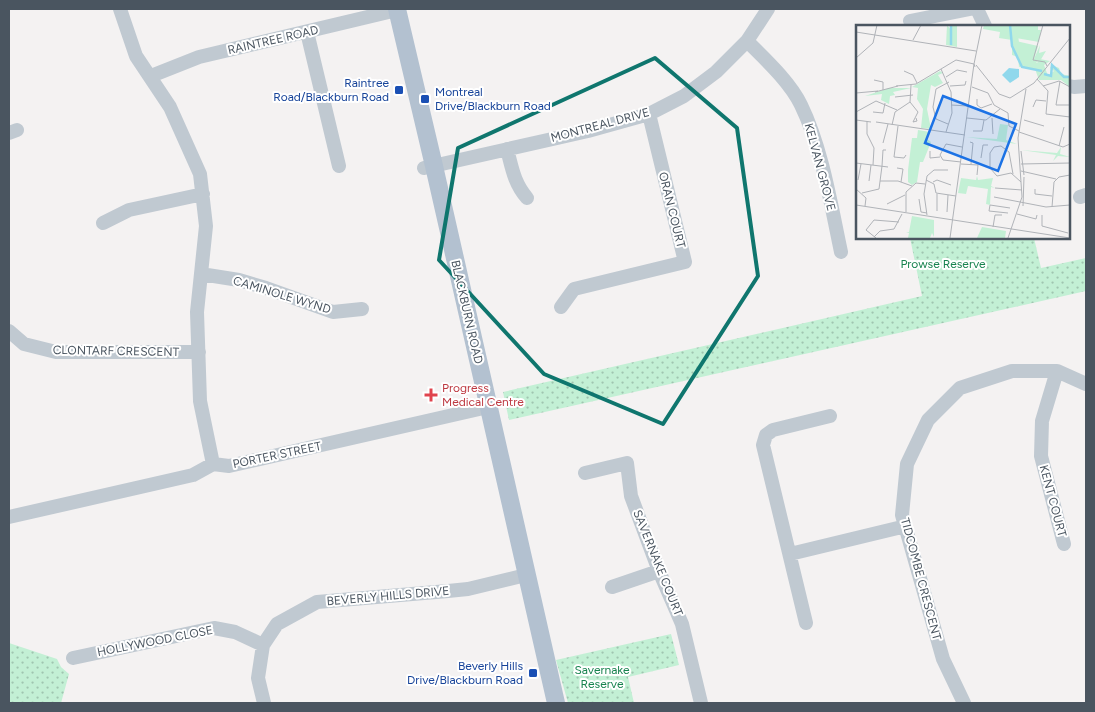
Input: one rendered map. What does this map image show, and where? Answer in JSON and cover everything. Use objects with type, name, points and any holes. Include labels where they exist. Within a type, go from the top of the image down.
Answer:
[{"type":"main road","name":"BLACKBURN ROAD","points":[[392,10],[522,576],[556,703]]},
{"type":"main road","name":"BLACKBURN ROAD","points":[[522,576],[546,703]]},
{"type":"street","points":[[120,9],[136,56],[170,107],[200,174],[206,226],[197,312],[200,400],[212,464]]},
{"type":"street","name":"MONTREAL DRIVE","points":[[429,167],[588,131],[649,114],[684,96],[716,72],[747,42],[768,9]]},
{"type":"street","points":[[910,21],[970,9]]},
{"type":"street","points":[[977,9],[985,25]]},
{"type":"street","name":"RAINTREE ROAD","points":[[151,76],[199,56],[308,32],[392,10]]},
{"type":"street","points":[[308,32],[339,166]]},
{"type":"street","name":"KELVAN GROVE","points":[[747,42],[776,70],[801,104],[814,137],[841,252]]},
{"type":"street","points":[[1070,86],[1086,86]]},
{"type":"street","name":"ORAN COURT","points":[[561,307],[574,289],[685,262],[649,114]]},
{"type":"street","points":[[507,149],[518,188],[527,198]]},
{"type":"street","points":[[103,222],[129,210],[203,194]]},
{"type":"street","name":"CAMINOLE WYND","points":[[201,274],[239,280],[333,312],[362,309]]},
{"type":"street","name":"CLONTARF CRESCENT","points":[[9,331],[24,344],[56,352],[199,352]]},
{"type":"street","name":"TIDCOMBE CRESCENT","points":[[964,703],[943,660],[902,515],[907,464],[928,420],[960,388],[1012,371],[1057,371],[1086,384]]},
{"type":"street","name":"KENT COURT","points":[[1057,371],[1042,421],[1041,456],[1064,544]]},
{"type":"street","name":"PORTER STREET","points":[[9,517],[193,475],[212,464],[229,466],[483,408]]},
{"type":"street","points":[[806,623],[763,444],[766,435],[773,430],[830,416]]},
{"type":"street","name":"SAVERNAKE COURT","points":[[585,473],[626,463],[631,496],[659,571],[682,624],[701,703]]},
{"type":"street","points":[[790,554],[906,526]]},
{"type":"street","points":[[612,587],[659,571]]},
{"type":"street","name":"BEVERLY HILLS DRIVE","points":[[264,703],[258,678],[263,645],[277,624],[318,602],[468,589],[522,576]]},
{"type":"street","name":"HOLLYWOOD CLOSE","points":[[73,658],[214,628],[235,632],[263,645]]},
{"type":"highlighted area","points":[[655,58],[737,128],[758,276],[663,424],[544,374],[439,260],[458,148]]},
{"type":"green space","name":"Prowse Reserve","points":[[910,239],[1034,239],[1041,268],[1086,258],[1086,291],[509,420],[503,392],[922,296]]},
{"type":"green space","name":"Savernake Reserve","points":[[671,634],[679,665],[628,677],[634,703],[568,703],[556,660]]},
{"type":"green space","points":[[9,643],[57,659],[61,667],[69,674],[61,703],[9,703]]},
{"type":"place","name":"Raintree Road/Blackburn Road","points":[[399,90]]},
{"type":"place","name":"Montreal Drive/Blackburn Road","points":[[425,99]]},
{"type":"place","name":"Progress Medical Centre","points":[[431,395]]},
{"type":"place","name":"Beverly Hills Drive/Blackburn Road","points":[[533,673]]}]
